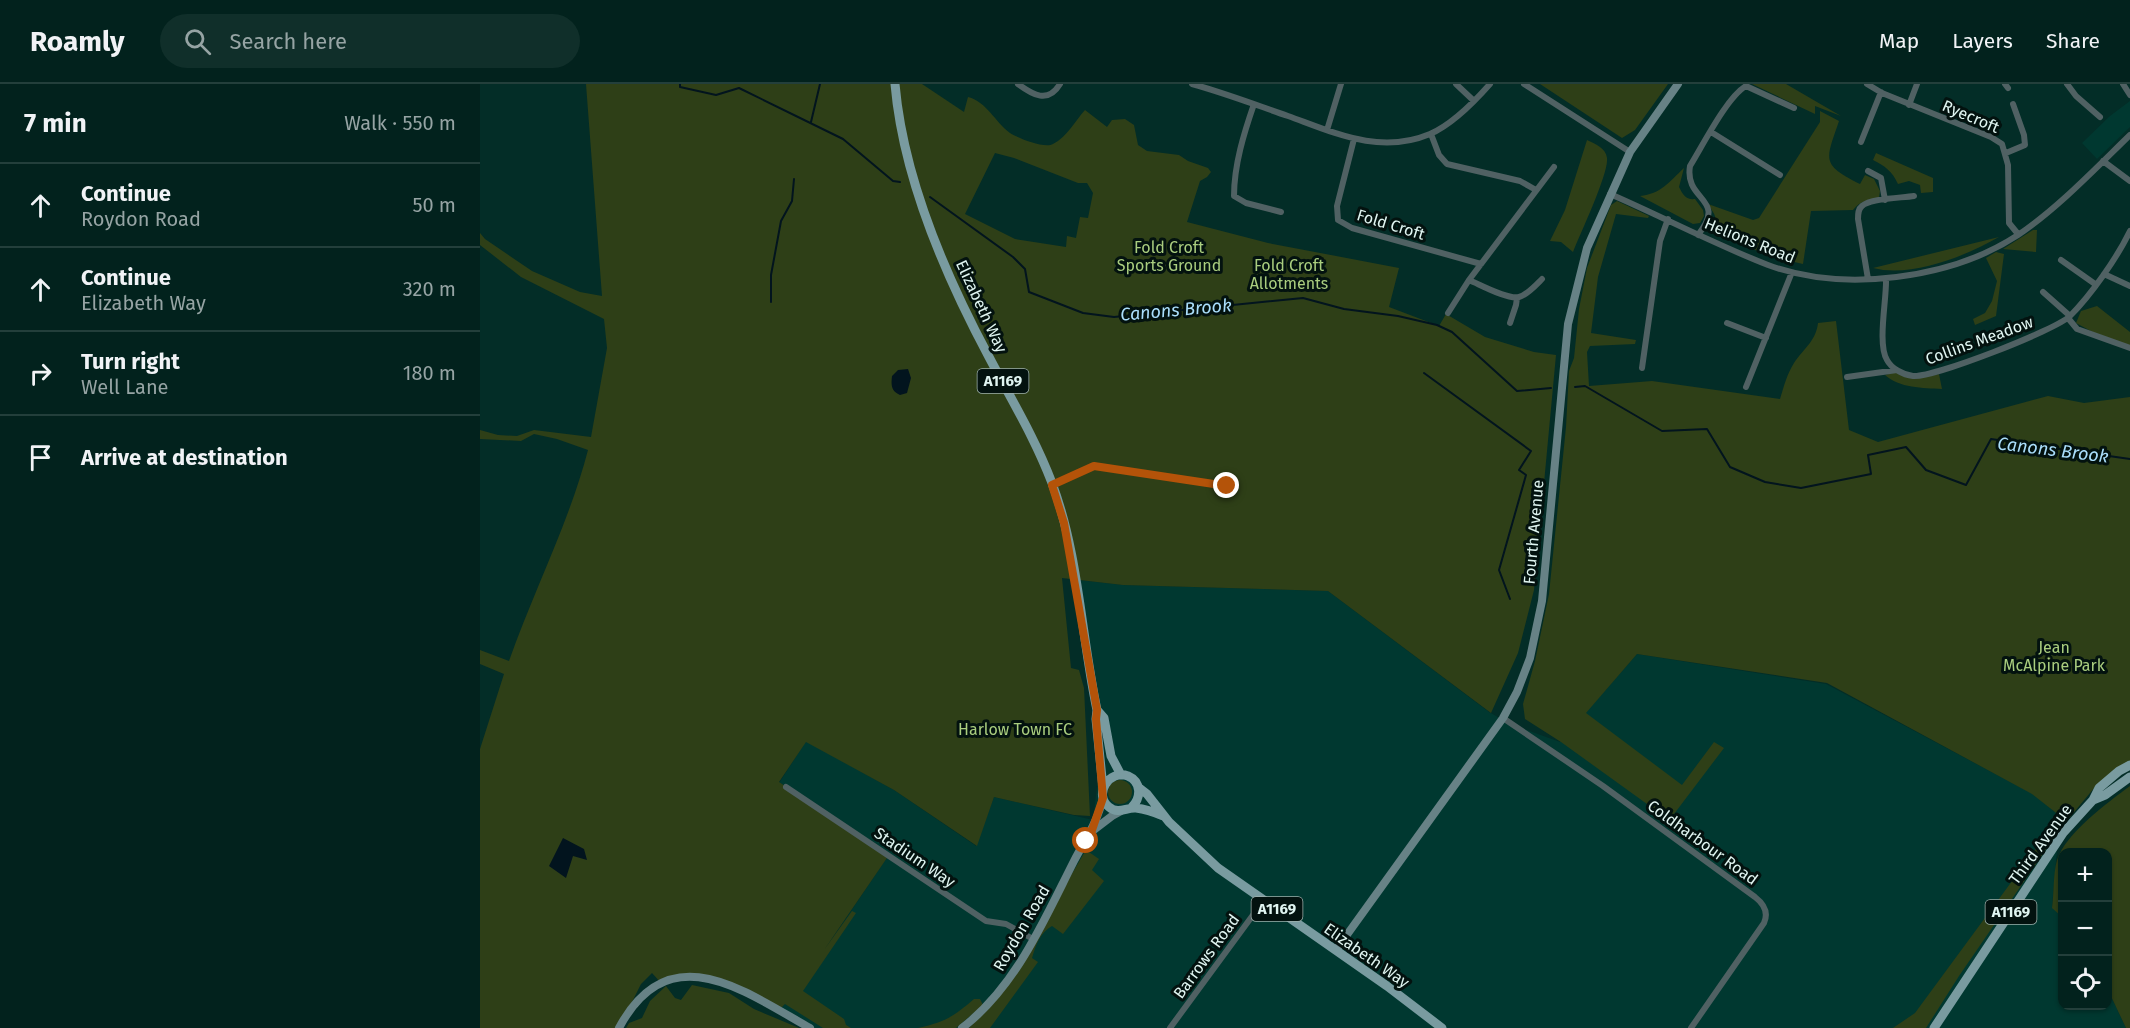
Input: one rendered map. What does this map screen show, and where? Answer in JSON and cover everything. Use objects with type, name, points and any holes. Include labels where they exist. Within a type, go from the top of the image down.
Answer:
[{"type":"main road","name":"Elizabeth Way","points":[[895,84],[914,186],[954,288],[1037,447],[1064,523],[1097,710],[1103,788]]},
{"type":"main road","name":"Elizabeth Way","points":[[1097,710],[1104,718],[1111,756],[1121,775]]},
{"type":"main road","name":"Third Avenue","points":[[1934,1028],[2063,833],[2093,800],[2099,788],[2130,765]]},
{"type":"main road","points":[[1121,775],[1132,779],[1138,788],[1138,798],[1132,807],[1121,811],[1110,808],[1103,798],[1103,788],[1110,778],[1121,775]]},
{"type":"main road","name":"Third Avenue","points":[[2093,800],[2105,795],[2130,777]]},
{"type":"main road","name":"Elizabeth Way","points":[[1138,788],[1147,794],[1163,816],[1218,868],[1336,950],[1442,1028]]},
{"type":"main road","name":"Elizabeth Way","points":[[1132,807],[1147,809],[1163,816]]},
{"type":"street","points":[[1018,84],[1031,94],[1044,97],[1051,95],[1060,84]]},
{"type":"street","points":[[1192,84],[1354,139],[1377,142],[1406,141],[1431,134],[1474,101],[1490,84]]},
{"type":"street","points":[[1327,130],[1341,84]]},
{"type":"street","points":[[1456,84],[1474,101]]},
{"type":"street","points":[[1524,84],[1630,152]]},
{"type":"street","name":"Fourth Avenue","points":[[1336,950],[1503,718],[1528,666],[1542,601],[1568,324],[1587,248],[1630,152],[1678,84]]},
{"type":"street","name":"Ryecroft","points":[[1867,84],[1909,105],[1991,137],[2002,144],[2008,165],[2009,224],[2018,234]]},
{"type":"street","points":[[1909,105],[1917,84]]},
{"type":"street","points":[[2067,84],[2076,96],[2100,117]]},
{"type":"street","points":[[2123,84],[2130,95]]},
{"type":"street","points":[[1698,234],[1707,224],[1709,214],[1706,202],[1691,187],[1688,176],[1690,166],[1740,90],[1746,86],[1794,108]]},
{"type":"street","points":[[1861,142],[1881,92]]},
{"type":"street","points":[[1254,104],[1243,138],[1234,182],[1234,196],[1246,203],[1281,212]]},
{"type":"street","points":[[2006,153],[2025,145],[2024,135],[2013,105]]},
{"type":"street","points":[[1711,132],[1780,176]]},
{"type":"street","points":[[1431,134],[1439,155],[1447,164],[1520,181],[1536,190]]},
{"type":"street","name":"Helions Road","points":[[1610,194],[1769,265],[1792,272],[1832,280],[1886,278],[1959,264],[1991,250],[2018,234],[2130,135]]},
{"type":"street","name":"Fold Croft","points":[[1354,139],[1337,206],[1338,219],[1352,228],[1481,264]]},
{"type":"street","points":[[2103,161],[2130,181]]},
{"type":"street","points":[[1448,313],[1469,280],[1554,167]]},
{"type":"street","points":[[1868,171],[1881,178],[1885,200]]},
{"type":"street","points":[[1868,279],[1858,219],[1861,206],[1870,202],[1914,196]]},
{"type":"street","points":[[1642,368],[1660,241],[1668,219]]},
{"type":"street","name":"Collins Meadow","points":[[1846,377],[1897,370],[1913,376],[1931,374],[2025,340],[2069,317],[2119,254],[2130,231]]},
{"type":"street","points":[[2061,260],[2095,284]]},
{"type":"street","points":[[1746,387],[1792,272]]},
{"type":"street","points":[[2104,274],[2130,286]]},
{"type":"street","points":[[1886,278],[1884,346],[1886,359],[1897,370]]},
{"type":"street","points":[[1469,280],[1516,298],[1521,297],[1542,279]]},
{"type":"street","name":"Collins Meadow","points":[[2043,292],[2069,317],[2077,329],[2130,348]]},
{"type":"street","points":[[1510,323],[1516,298]]},
{"type":"street","points":[[1727,323],[1766,338]]},
{"type":"street","points":[[1052,485],[1094,466],[1227,486]]},
{"type":"street","name":"Coldharbour Road","points":[[1503,718],[1603,786],[1755,897],[1766,908],[1764,923],[1691,1028]]},
{"type":"street","name":"Stadium Way","points":[[786,787],[986,921],[1006,924],[1033,939]]},
{"type":"street","name":"Roydon Road","points":[[962,1028],[1002,989],[1033,939],[1091,833],[1103,798]]},
{"type":"street","name":"Roydon Road","points":[[1091,833],[1121,811]]},
{"type":"street","name":"Barrows Road","points":[[1170,1028],[1264,900]]},
{"type":"street","points":[[620,1028],[628,1011],[650,990],[661,983],[691,977],[716,979],[744,990],[810,1028]]},
{"type":"shaded area","points":[[2130,101],[2130,127],[2097,159],[2082,143],[2110,116]]},
{"type":"shaded area","points":[[1079,580],[1123,585],[1328,591],[1489,712],[1510,724],[1560,742],[1637,654],[1826,684],[2033,794],[2060,816],[2052,907],[2058,913],[2058,1010],[2112,1010],[2112,998],[2126,1028],[970,1028],[1009,978],[962,1028],[810,1028],[779,1010],[795,994],[888,856],[779,783],[806,741],[894,790],[976,846],[994,797],[1093,820],[1104,728]]},
{"type":"green space","points":[[586,84],[922,84],[964,112],[968,97],[975,100],[1010,133],[1044,145],[1053,144],[1062,137],[1085,110],[1107,127],[1112,120],[1125,119],[1134,125],[1138,145],[1147,151],[1179,155],[1208,168],[1211,172],[1200,181],[1187,222],[1268,243],[1399,268],[1389,307],[1439,326],[1446,314],[1485,337],[1534,352],[1556,355],[1534,590],[1518,653],[1491,713],[1328,591],[1123,585],[1062,578],[1071,668],[1079,670],[1084,688],[1090,816],[1074,815],[994,797],[977,846],[894,790],[806,742],[779,782],[889,855],[824,950],[852,911],[856,913],[803,991],[844,1019],[846,1025],[851,1028],[823,1028],[785,1004],[779,1010],[702,977],[661,983],[652,973],[641,984],[619,1028],[480,1028],[480,749],[504,674],[480,664],[480,650],[509,661],[571,504],[588,450],[534,434],[521,441],[480,439],[480,430],[498,435],[517,436],[534,430],[591,437],[607,348],[604,319],[521,277],[480,245],[480,233],[485,239],[532,271],[580,292],[602,296]],"holes":[[[995,153],[1078,183],[1087,183],[1093,193],[1088,218],[1080,217],[1076,238],[1067,236],[1066,247],[1015,239],[965,214]]]},
{"type":"green space","points":[[1540,84],[1668,84],[1635,130],[1622,138]]},
{"type":"green space","points":[[1752,84],[1786,84],[1841,116],[1815,106],[1815,114]]},
{"type":"green space","points":[[1820,111],[1839,121],[1829,153],[1832,166],[1860,184],[1865,175],[1874,179],[1880,191],[1879,198],[1861,203],[1853,210],[1811,211],[1803,264],[1772,257],[1712,232],[1715,217],[1708,204],[1753,220],[1759,218],[1820,122]]},
{"type":"green space","points":[[1587,140],[1605,152],[1606,166],[1599,190],[1573,252],[1561,242],[1550,241],[1565,210]]},
{"type":"green space","points":[[1876,153],[1933,178],[1933,192],[1921,193],[1920,185],[1909,181],[1898,184],[1888,169],[1873,160]]},
{"type":"green space","points":[[1684,168],[1679,187],[1689,199],[1695,199],[1703,210],[1704,216],[1700,223],[1693,224],[1640,196],[1659,190]]},
{"type":"green space","name":"Jean McAlpine Park","points":[[1617,201],[1649,216],[1648,218],[1616,214],[1598,277],[1591,333],[1636,340],[1635,344],[1590,346],[1587,352],[1589,386],[1652,381],[1780,399],[1792,367],[1812,340],[1818,323],[1836,321],[1849,430],[1878,442],[2048,396],[2084,403],[2130,397],[2130,761],[2095,787],[2060,829],[1926,1028],[1893,1028],[1915,1013],[2060,816],[2032,794],[1827,683],[1637,654],[1586,713],[1682,785],[1714,742],[1724,748],[1671,818],[1665,817],[1561,742],[1525,719],[1523,704],[1549,594],[1566,427],[1569,371],[1574,358],[1579,309],[1587,268],[1611,205]]},
{"type":"green space","points":[[2033,230],[2037,230],[2036,252],[2003,249]]},
{"type":"green space","points":[[1999,237],[1955,258],[1921,268],[1888,270],[1873,268]]},
{"type":"green space","points":[[1996,252],[2004,254],[1996,316],[1975,325],[1973,319],[1985,313],[1992,301],[1997,281],[1986,258]]},
{"type":"green space","points":[[2097,306],[2130,332],[2130,346],[2100,336],[2076,323],[2081,311]]},
{"type":"green space","points":[[1897,372],[1931,376],[1939,374],[1942,389],[1904,385],[1885,375]]},
{"type":"green space","points":[[1120,780],[1129,783],[1132,792],[1129,801],[1120,804],[1111,801],[1108,792],[1111,783]]},
{"type":"green space","points":[[2130,786],[2130,1028],[2126,1028],[2112,998],[2112,848],[2063,848],[2078,829]]},
{"type":"green space","points":[[1086,850],[1099,859],[1092,870],[1104,881],[1063,934],[1052,926],[1041,936],[1032,958],[1038,962],[990,1028],[969,1028],[999,997]]},
{"type":"green space","points":[[2058,858],[2058,913],[2052,908]]},
{"type":"green space","points":[[692,985],[729,993],[754,1009],[799,1028],[626,1028],[629,1023],[642,1018],[650,1001],[666,986],[675,998],[681,1000]]},
{"type":"green space","points":[[974,999],[980,999],[983,1005],[956,1028],[918,1028],[948,1018]]},
{"type":"water","points":[[908,369],[911,378],[907,393],[900,395],[892,387],[892,376],[898,370]]},
{"type":"water","points":[[563,838],[584,849],[587,860],[573,856],[566,878],[549,866]]},
{"type":"waterway","name":"Canons Brook","points":[[680,84],[680,87],[716,95],[739,88],[843,139],[893,181],[900,182]]},
{"type":"waterway","points":[[811,122],[820,84]]},
{"type":"waterway","points":[[771,302],[771,275],[781,221],[792,201],[794,179]]},
{"type":"waterway","name":"Canons Brook","points":[[930,197],[1013,257],[1025,269],[1029,292],[1083,313],[1114,317],[1303,298],[1344,309],[1398,316],[1437,325],[1452,332],[1517,391],[1551,388]]},
{"type":"waterway","points":[[1424,373],[1531,451],[1519,470],[1526,475],[1499,570],[1510,599]]},
{"type":"waterway","name":"Canons Brook","points":[[1575,387],[1585,386],[1662,431],[1707,429],[1730,467],[1765,482],[1801,488],[1871,474],[1868,455],[1906,447],[1926,470],[1966,485],[1991,439],[2130,459]]},
{"type":"route","points":[[1086,841],[1103,798],[1097,710],[1064,523],[1052,485],[1094,466],[1227,486]]},
{"type":"park label","name":"Fold Croft Sports Ground","points":[[1169,256]]},
{"type":"park label","name":"Fold Croft Allotments","points":[[1289,274]]},
{"type":"park label","name":"Harlow Town FC","points":[[1015,729]]}]
